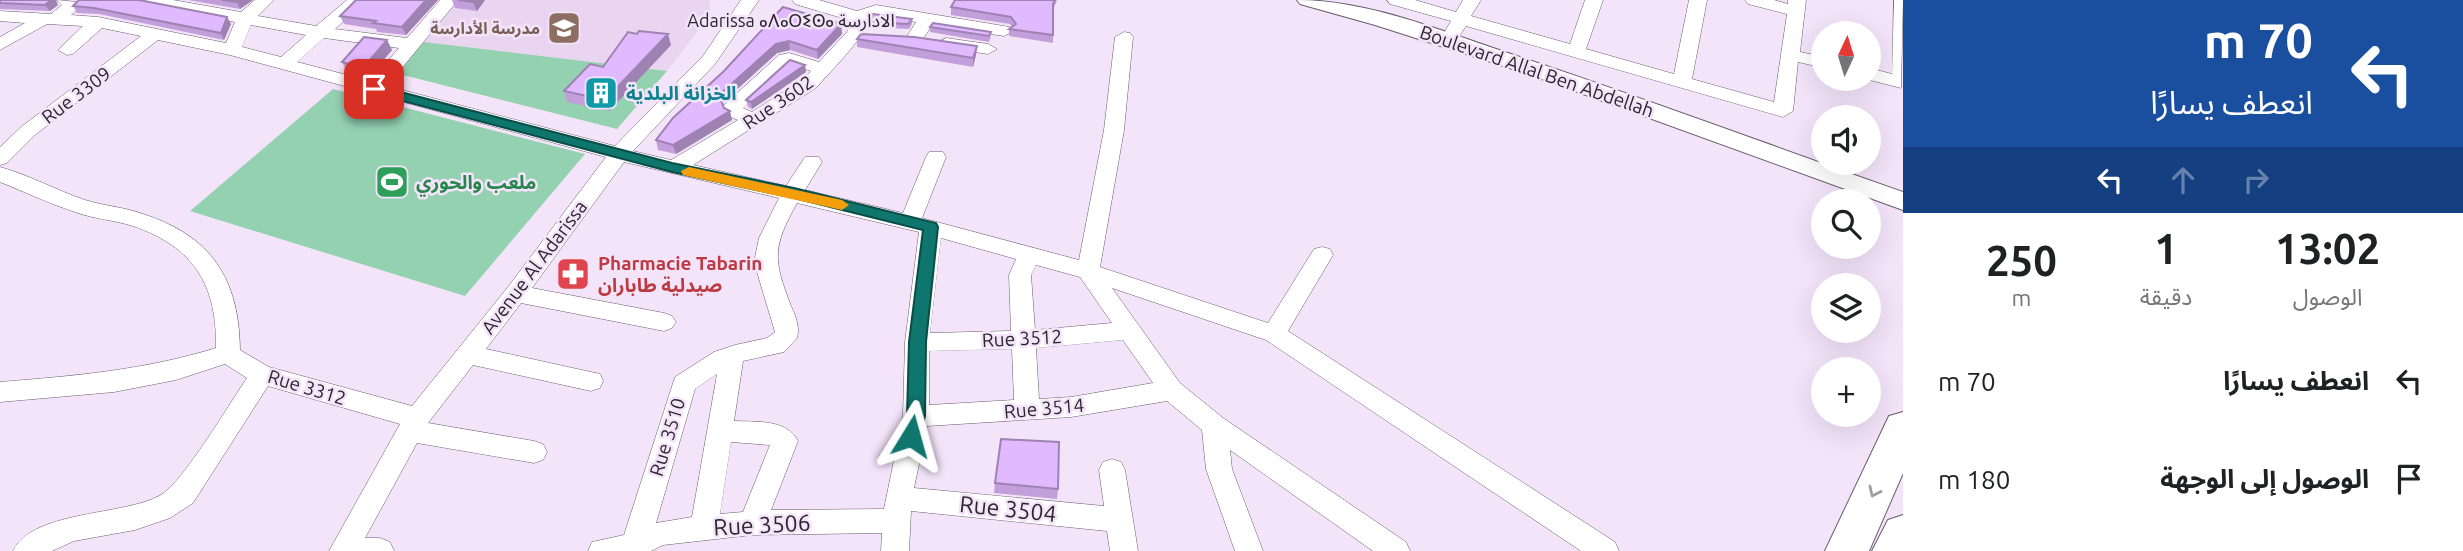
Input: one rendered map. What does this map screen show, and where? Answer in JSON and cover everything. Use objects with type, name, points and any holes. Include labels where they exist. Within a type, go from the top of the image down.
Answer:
[{"type":"main road","points":[[1847,551],[1903,428]]},
{"type":"main road","points":[[1894,551],[1903,534]]},
{"type":"street","points":[[0,45],[72,6],[66,0]]},
{"type":"street","points":[[145,0],[174,2],[319,32],[412,44]]},
{"type":"street","points":[[232,50],[246,17],[265,0]]},
{"type":"street","points":[[285,63],[357,0]]},
{"type":"street","points":[[374,89],[449,0]]},
{"type":"street","name":"Avenue Al Adarissa","points":[[343,551],[414,425],[619,155],[709,60],[750,0]]},
{"type":"street","points":[[801,0],[860,22],[885,36],[988,49]]},
{"type":"street","name":"Boulevard Allal Ben Abdellah","points":[[1307,0],[1455,30],[1572,80],[1903,201]]},
{"type":"street","points":[[1396,0],[1455,30],[1576,52],[1783,111],[1796,5],[1754,0]]},
{"type":"street","points":[[1455,30],[1472,0]]},
{"type":"street","points":[[1576,52],[1594,0]]},
{"type":"street","points":[[1682,82],[1698,0]]},
{"type":"street","points":[[1881,77],[1901,82],[1903,0]]},
{"type":"street","points":[[860,22],[876,10],[1004,31]]},
{"type":"street","points":[[0,16],[97,22],[232,50],[619,155],[920,224],[1088,271],[1274,334],[1605,551]]},
{"type":"street","points":[[915,38],[927,19]]},
{"type":"street","points":[[67,50],[97,22]]},
{"type":"street","name":"Rue 3602","points":[[672,168],[785,101],[825,70],[860,22]]},
{"type":"street","name":"Rue 3309","points":[[0,159],[28,131],[155,34]]},
{"type":"street","points":[[1124,37],[1115,130],[1088,271],[1127,331],[1171,390],[1214,425],[1396,551]]},
{"type":"street","points":[[1790,55],[1811,60]]},
{"type":"street","points":[[754,120],[735,112],[733,106],[785,59],[825,70]]},
{"type":"street","points":[[0,130],[28,131]]},
{"type":"street","name":"Boulevard Allal Ben Abdellah","points":[[1763,152],[1840,189]]},
{"type":"street","points":[[895,551],[896,509],[916,416],[920,224],[936,157]]},
{"type":"street","points":[[794,193],[812,162]]},
{"type":"street","points":[[0,174],[82,207],[136,219],[169,232],[194,251],[215,275],[228,325],[228,354],[176,370],[114,382],[0,391]]},
{"type":"street","name":"Rue 3510","points":[[633,549],[684,384],[732,355],[771,346],[782,342],[786,337],[787,326],[765,265],[766,245],[794,193]]},
{"type":"street","name":"Boulevard Allal Ben Abdellah","points":[[1881,209],[1903,220]]},
{"type":"street","points":[[1027,411],[1020,275],[1030,254]]},
{"type":"street","points":[[1274,334],[1322,255]]},
{"type":"street","points":[[516,293],[664,322]]},
{"type":"street","name":"Rue 3512","points":[[917,342],[1022,340],[1127,331]]},
{"type":"street","name":"Rue 3312","points":[[228,354],[262,375],[414,425],[534,452]]},
{"type":"street","points":[[467,354],[591,381]]},
{"type":"street","points":[[704,528],[732,355]]},
{"type":"street","points":[[27,551],[78,527],[149,515],[169,507],[183,495],[262,375]]},
{"type":"street","name":"Rue 3514","points":[[916,416],[1071,407],[1171,390]]},
{"type":"street","points":[[1214,425],[1219,469],[1249,551]]},
{"type":"street","points":[[720,430],[778,435],[785,441],[752,523]]},
{"type":"street","points":[[1112,470],[1124,551]]},
{"type":"street","name":"Rue 3506","points":[[602,551],[633,549],[649,537],[663,533],[896,509]]},
{"type":"street","name":"Rue 3504","points":[[896,509],[1118,520]]},
{"type":"street","points":[[343,551],[380,551]]},
{"type":"shaded area","name":"مدرسة الأدارسة","points":[[450,0],[709,0],[711,14],[667,71],[416,41]]},
{"type":"green space","points":[[416,41],[667,71],[617,129],[387,71]]},
{"type":"green space","name":"ملعب والحوري","points":[[333,89],[585,154],[465,296],[190,211]]},
{"type":"building","points":[[0,0],[51,0],[45,5],[0,3]]},
{"type":"building","points":[[79,0],[139,0],[227,17],[221,33],[73,6]]},
{"type":"building","points":[[356,0],[426,0],[402,27],[340,16]]},
{"type":"building","points":[[955,0],[1055,0],[1053,35],[1009,29],[1016,24],[1011,17],[951,7]]},
{"type":"building","points":[[783,7],[841,24],[817,50],[789,41],[776,44],[719,95],[724,108],[730,111],[673,145],[656,140],[673,118],[724,71]]},
{"type":"building","points":[[873,14],[912,19],[908,24],[870,22]]},
{"type":"building","points":[[933,23],[991,32],[989,36],[930,27]]},
{"type":"building","points":[[639,31],[668,34],[605,100],[564,91],[590,64],[603,67],[628,32],[637,34]]},
{"type":"building","points":[[861,34],[914,37],[977,46],[973,58],[857,39]]},
{"type":"building","points":[[364,37],[387,40],[363,68],[342,62]]},
{"type":"building","points":[[790,60],[805,65],[751,102],[746,100]]},
{"type":"building","points":[[1001,439],[1059,442],[1058,489],[995,483]]},
{"type":"slow traffic","points":[[689,171],[842,205]]},
{"type":"place","name":"مدرسة الأدارسة","points":[[564,28]]},
{"type":"place","name":"الخزانة البلدية","points":[[601,93]]},
{"type":"place","name":"ملعب والحوري","points":[[392,182]]},
{"type":"place","name":"Pharmacie Tabarin صيدلية طاباران","points":[[573,274]]},
{"type":"district","name":"Adarissa ⴰⴷⴰⵔⵉⵙⴰ الادارسة","points":[[791,21]]},
{"type":"route","points":[[374,89],[619,155],[794,193],[931,227],[917,342],[916,416],[911,436]]}]
